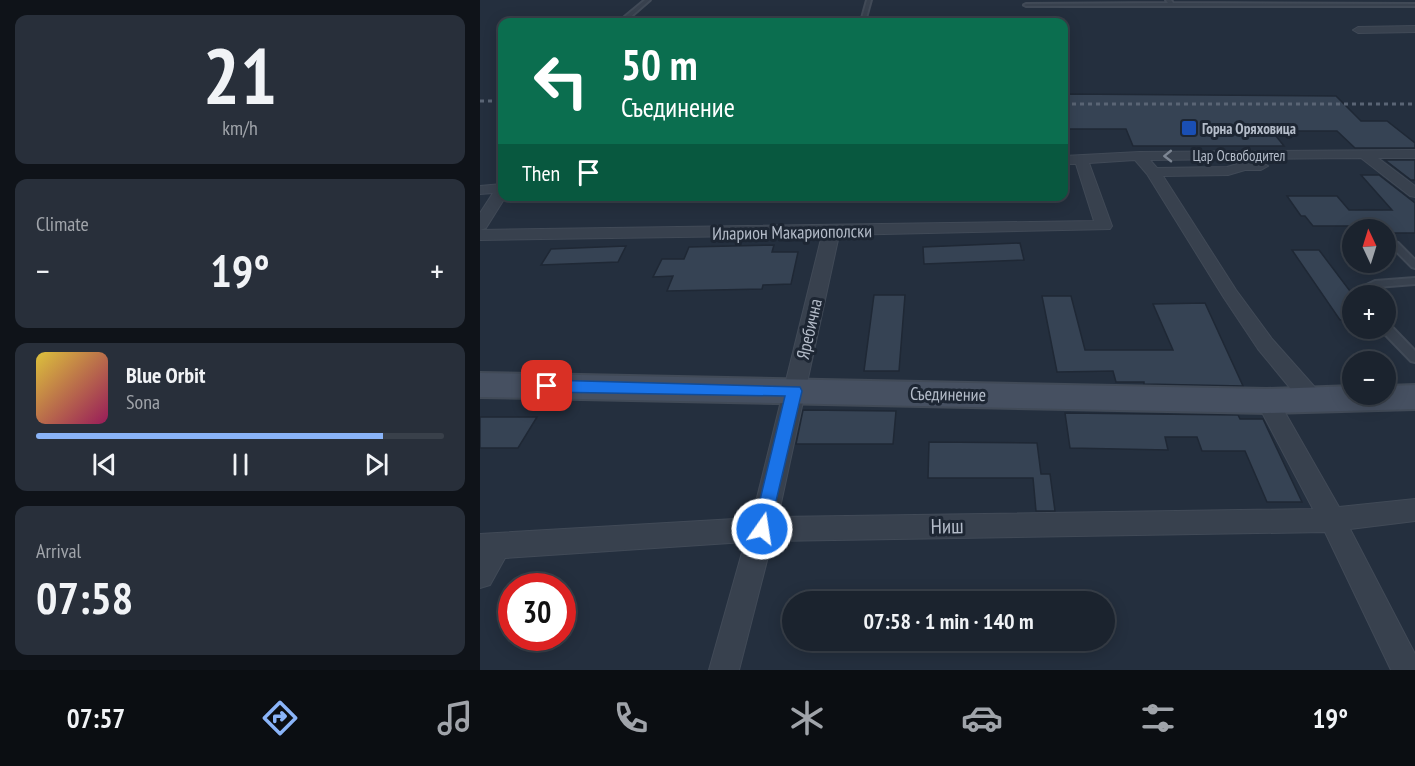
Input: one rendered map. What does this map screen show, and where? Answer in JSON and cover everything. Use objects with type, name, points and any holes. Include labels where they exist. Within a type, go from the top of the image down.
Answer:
[{"type":"main road","name":"Съединение","points":[[480,385],[1267,401],[1415,397]]},
{"type":"street","points":[[1358,30],[1415,29]]},
{"type":"street","name":"Цар Освободител","points":[[1240,161],[1415,154]]},
{"type":"street","points":[[1365,155],[1415,193]]},
{"type":"street","points":[[1139,156],[1153,172],[1230,294],[1265,344],[1312,399]]},
{"type":"street","name":"Цар Освободител","points":[[1068,160],[1139,156],[1415,165]]},
{"type":"street","name":"Иларион Макариополски","points":[[480,236],[1104,226],[1081,159]]},
{"type":"street","points":[[1153,172],[1228,171],[1240,161]]},
{"type":"street","points":[[480,190],[498,190]]},
{"type":"street","points":[[480,225],[498,196]]},
{"type":"street","name":"Яребична","points":[[724,670],[762,529],[831,232]]},
{"type":"street","points":[[1267,401],[1332,520],[1407,670]]},
{"type":"street","name":"Ниш","points":[[488,547],[762,529],[1332,520],[1415,510]]},
{"type":"street","points":[[480,575],[488,547]]},
{"type":"lane","points":[[626,18],[648,0]]},
{"type":"lane","points":[[864,18],[869,0]]},
{"type":"lane","points":[[1026,5],[1170,2],[1415,5]]},
{"type":"lane","points":[[1396,246],[1415,265]]},
{"type":"lane","points":[[1373,285],[1415,281]]},
{"type":"lane","points":[[1396,338],[1415,358]]},
{"type":"building","points":[[1068,94],[1336,96],[1361,121],[1387,121],[1415,143],[1415,148],[1355,148],[1337,131],[1272,131],[1284,146],[1133,146],[1126,129],[1068,129]]},
{"type":"building","points":[[1385,160],[1415,160],[1415,180],[1411,180]]},
{"type":"building","points":[[1361,175],[1379,175],[1415,203],[1415,233],[1396,233],[1396,219],[1342,219],[1342,226],[1313,226],[1305,216],[1301,216],[1287,196],[1337,196],[1349,210],[1392,210]]},
{"type":"building","points":[[1020,243],[1024,260],[924,264],[923,247]]},
{"type":"building","points":[[774,245],[772,252],[798,252],[791,284],[763,285],[762,289],[667,291],[673,276],[653,277],[662,259],[684,259],[689,247]]},
{"type":"building","points":[[626,246],[618,262],[541,265],[551,249]]},
{"type":"building","points":[[1292,250],[1319,250],[1345,285],[1342,285],[1342,320]]},
{"type":"building","points":[[874,295],[905,295],[899,371],[864,371]]},
{"type":"building","points":[[1042,296],[1071,296],[1085,350],[1173,350],[1153,304],[1205,303],[1243,386],[1116,382],[1113,371],[1057,372]]},
{"type":"building","points":[[803,410],[896,411],[893,444],[796,444]]},
{"type":"building","points":[[1065,413],[1238,415],[1240,419],[1263,419],[1302,502],[1267,502],[1245,451],[1202,451],[1197,437],[1165,437],[1168,450],[1070,448]]},
{"type":"building","points":[[480,417],[537,417],[518,448],[480,448]]},
{"type":"building","points":[[929,442],[1037,443],[1041,474],[1050,474],[1055,511],[1036,511],[1033,478],[928,478]]},
{"type":"railway","points":[[480,101],[498,101]]},
{"type":"railway","points":[[1068,104],[1415,104]]},
{"type":"place","name":"Горна Оряховица","points":[[1189,128]]},
{"type":"route","points":[[547,386],[794,391],[762,529]]}]
